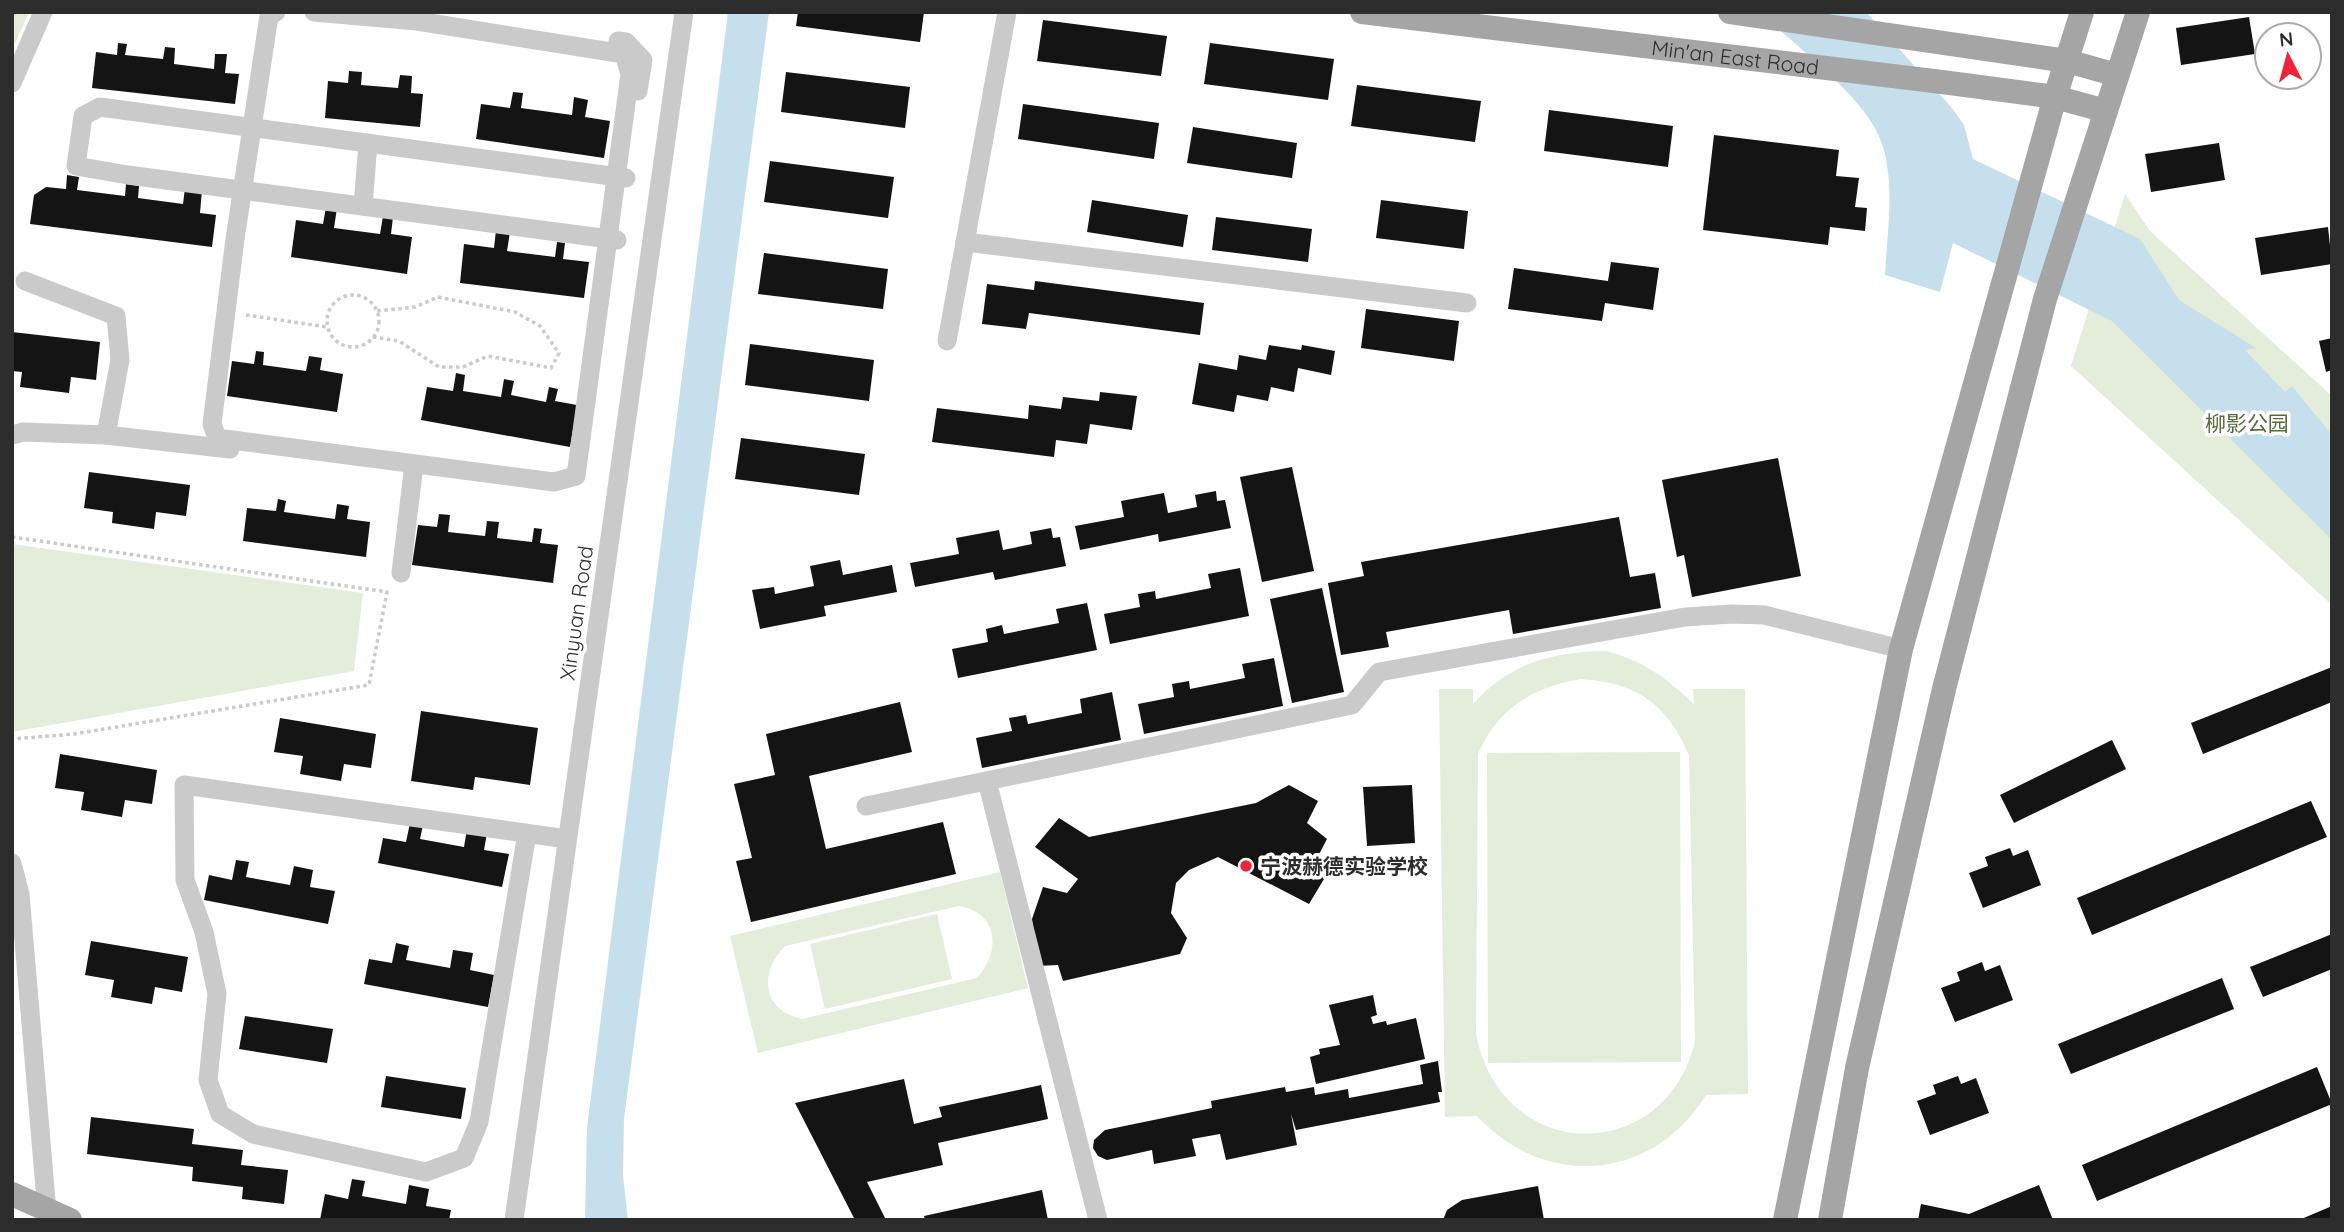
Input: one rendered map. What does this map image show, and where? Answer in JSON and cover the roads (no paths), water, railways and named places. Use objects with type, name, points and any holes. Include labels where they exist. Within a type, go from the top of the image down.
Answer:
[{"type":"main road","name":"Min'an East Road","points":[[1362,12],[2055,97],[2106,111]]},
{"type":"main road","points":[[1786,1220],[1901,649],[2055,97],[2082,12]]},
{"type":"main road","points":[[1829,1220],[1857,1068],[1944,689],[2045,299],[2076,196],[2138,12]]},
{"type":"main road","name":"Min'an East Road","points":[[1736,13],[2067,61],[2117,75]]},
{"type":"main road","points":[[12,1194],[59,1216]]},
{"type":"street","points":[[12,83],[43,12]]},
{"type":"street","points":[[248,127],[259,12]]},
{"type":"street","points":[[210,446],[205,420],[248,127],[268,16],[276,12]]},
{"type":"street","points":[[239,190],[212,424],[217,438],[564,492],[581,487],[621,177],[630,74],[624,54],[417,21],[314,12]]},
{"type":"street","points":[[413,12],[626,43],[643,60],[621,177]]},
{"type":"street","name":"Xinyuan Road","points":[[514,1220],[684,12]]},
{"type":"street","points":[[947,341],[1007,12]]},
{"type":"street","points":[[613,239],[76,166],[83,116],[100,107],[621,177]]},
{"type":"street","points":[[363,206],[368,143]]},
{"type":"street","points":[[965,242],[1467,303]]},
{"type":"street","points":[[25,281],[116,316],[120,360],[106,435]]},
{"type":"street","points":[[12,435],[23,432],[106,435],[413,470]]},
{"type":"street","points":[[401,573],[413,470]]},
{"type":"street","points":[[866,806],[1352,705],[1379,672],[1685,617],[1764,615],[1901,649]]},
{"type":"street","points":[[987,781],[1098,1220]]},
{"type":"street","points":[[527,833],[479,1122],[464,1158],[426,1172],[253,1134],[220,1114],[208,1080],[217,994],[204,932],[184,880],[184,786],[527,833],[567,839]]},
{"type":"street","points":[[12,863],[20,894],[59,1216]]},
{"type":"water","points":[[728,12],[769,12],[624,1119],[623,1176],[628,1220],[585,1220],[587,1128]]},
{"type":"water","points":[[1759,12],[1866,12],[1952,108],[1964,125],[1973,159],[2140,239],[2179,300],[2256,348],[2245,350],[2285,392],[2292,386],[2332,435],[2332,540],[2112,321],[1953,243],[1940,292],[1885,275],[1889,225],[1888,174],[1886,157],[1873,124],[1845,90]]},
{"type":"place","name":"宁波赫德实验学校","points":[[1246,866]]},
{"type":"park label","name":"柳影公园","points":[[2247,423]]}]
